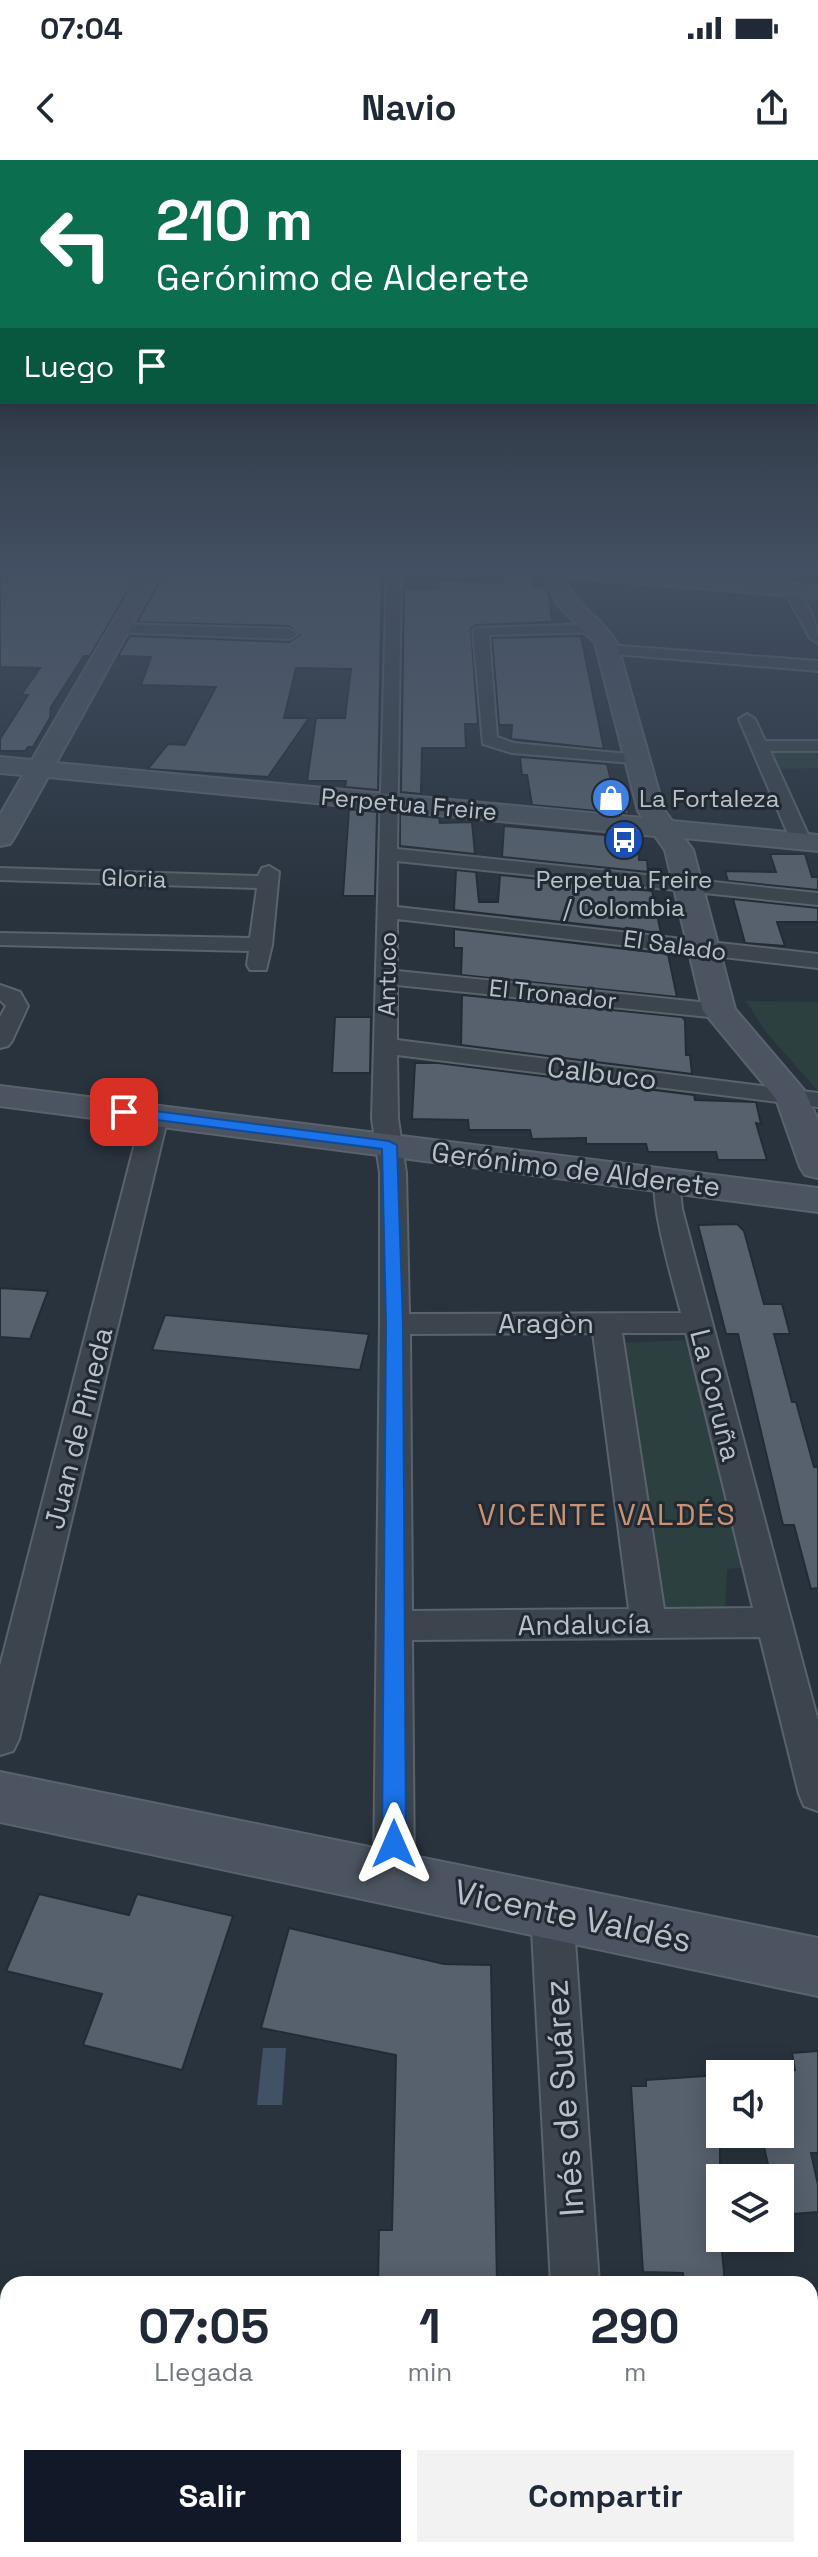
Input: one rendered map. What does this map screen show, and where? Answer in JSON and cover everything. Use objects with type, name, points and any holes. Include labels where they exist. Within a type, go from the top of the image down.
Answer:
[{"type":"street","points":[[0,838],[94,679]]},
{"type":"street","name":"Antuco","points":[[391,679],[385,1119],[389,1145],[395,1324],[394,1879]]},
{"type":"street","points":[[484,679],[488,738],[496,745],[638,760]]},
{"type":"street","points":[[614,679],[651,811],[677,844],[719,1011],[805,1098],[818,1167]]},
{"type":"street","points":[[747,719],[810,842]]},
{"type":"street","points":[[759,746],[818,746]]},
{"type":"street","name":"Perpetua Freire","points":[[0,765],[810,842]]},
{"type":"street","points":[[389,854],[818,899]]},
{"type":"street","name":"Gloria","points":[[0,874],[268,877],[260,955],[0,939]]},
{"type":"street","name":"El Salado","points":[[389,912],[818,961]]},
{"type":"street","name":"El Tronador","points":[[386,977],[719,1011]]},
{"type":"street","points":[[0,992],[12,997],[17,1006],[0,1041]]},
{"type":"street","name":"Calbuco","points":[[386,1046],[805,1098]]},
{"type":"street","name":"Gerónimo de Alderete","points":[[0,1096],[818,1200]]},
{"type":"street","name":"Juan de Pineda","points":[[0,1739],[155,1116]]},
{"type":"street","name":"La Coruña","points":[[666,1181],[669,1209],[818,1794]]},
{"type":"street","points":[[606,1323],[649,1623]]},
{"type":"street","name":"Aragòn","points":[[395,1324],[698,1323]]},
{"type":"street","name":"Andalucía","points":[[394,1626],[774,1622]]},
{"type":"street","name":"Vicente Valdés","points":[[0,1797],[818,1967]]},
{"type":"street","name":"Inés de Suárez","points":[[552,1912],[575,2276]]},
{"type":"green space","points":[[814,749],[818,768],[779,769],[770,750]]},
{"type":"green space","points":[[746,1001],[818,1002],[818,1091],[766,1032]]},
{"type":"green space","points":[[685,1340],[746,1567],[727,1569],[725,1608],[664,1607],[623,1343]]},
{"type":"water","points":[[263,2048],[286,2048],[282,2105],[257,2105]]},
{"type":"building","points":[[32,679],[69,679],[51,707],[50,718],[33,747],[25,751],[0,751],[0,739],[28,695],[21,695]]},
{"type":"building","points":[[143,679],[293,679],[284,718],[309,718],[268,777],[148,769],[168,744],[185,745],[216,687],[141,685]]},
{"type":"building","points":[[350,679],[380,679],[378,790],[345,787],[346,781],[307,781],[316,718],[345,718]]},
{"type":"building","points":[[403,679],[475,679],[478,724],[465,724],[466,748],[422,748],[421,794],[401,792]]},
{"type":"building","points":[[495,679],[590,679],[604,749],[511,739],[512,725],[499,725]]},
{"type":"building","points":[[520,757],[607,764],[612,785],[623,785],[629,814],[532,805],[527,775],[522,775]]},
{"type":"building","points":[[349,809],[377,812],[375,896],[343,896]]},
{"type":"building","points":[[400,814],[439,818],[440,823],[472,822],[475,854],[400,846]]},
{"type":"building","points":[[504,826],[638,838],[639,860],[647,860],[648,872],[502,857]]},
{"type":"building","points":[[770,854],[805,854],[812,877],[818,877],[818,890],[728,881],[725,871],[776,872]]},
{"type":"building","points":[[456,870],[476,872],[479,902],[498,902],[500,875],[652,891],[661,933],[454,910]]},
{"type":"building","points":[[733,899],[818,908],[818,922],[777,922],[785,946],[745,943]]},
{"type":"building","points":[[454,929],[668,954],[677,997],[461,975],[462,948],[454,948]]},
{"type":"building","points":[[462,995],[682,1017],[685,1020],[686,1055],[690,1055],[692,1074],[461,1045]]},
{"type":"building","points":[[335,1017],[371,1017],[370,1073],[332,1073]]},
{"type":"building","points":[[415,1063],[438,1063],[694,1095],[695,1100],[756,1102],[761,1124],[756,1123],[767,1160],[718,1160],[716,1152],[648,1152],[646,1144],[586,1144],[586,1138],[532,1139],[530,1130],[469,1130],[468,1120],[412,1119]]},
{"type":"building","points":[[737,1224],[744,1231],[764,1304],[782,1304],[790,1334],[774,1334],[792,1402],[796,1402],[814,1467],[818,1467],[818,1588],[811,1589],[794,1525],[783,1525],[738,1334],[726,1334],[698,1225]]},
{"type":"building","points":[[0,1288],[48,1291],[30,1339],[0,1337]]},
{"type":"building","points":[[165,1315],[369,1334],[360,1370],[152,1350]]},
{"type":"building","points":[[39,1894],[129,1915],[137,1894],[233,1916],[182,2070],[83,2045],[102,1994],[6,1971]]},
{"type":"building","points":[[289,1928],[444,1964],[491,1965],[497,2276],[378,2276],[379,2230],[392,2230],[396,2055],[261,2028]]},
{"type":"building","points":[[818,2051],[818,2153],[811,2153],[818,2185],[818,2212],[794,2214],[794,2164],[768,2164],[764,2148],[794,2148],[795,2070],[792,2053]]},
{"type":"building","points":[[706,2076],[706,2148],[720,2148],[720,2164],[706,2164],[706,2252],[722,2252],[724,2276],[643,2272],[631,2086],[646,2086],[646,2080]]},
{"type":"place","name":"La Fortaleza","points":[[611,798]]},
{"type":"place","name":"Perpetua Freire / Colombia","points":[[624,840]]},
{"type":"district","name":"VICENTE VALDÉS","points":[[607,1514]]},
{"type":"route","points":[[124,1112],[389,1145],[393,1173],[395,1324],[394,1844]]}]
